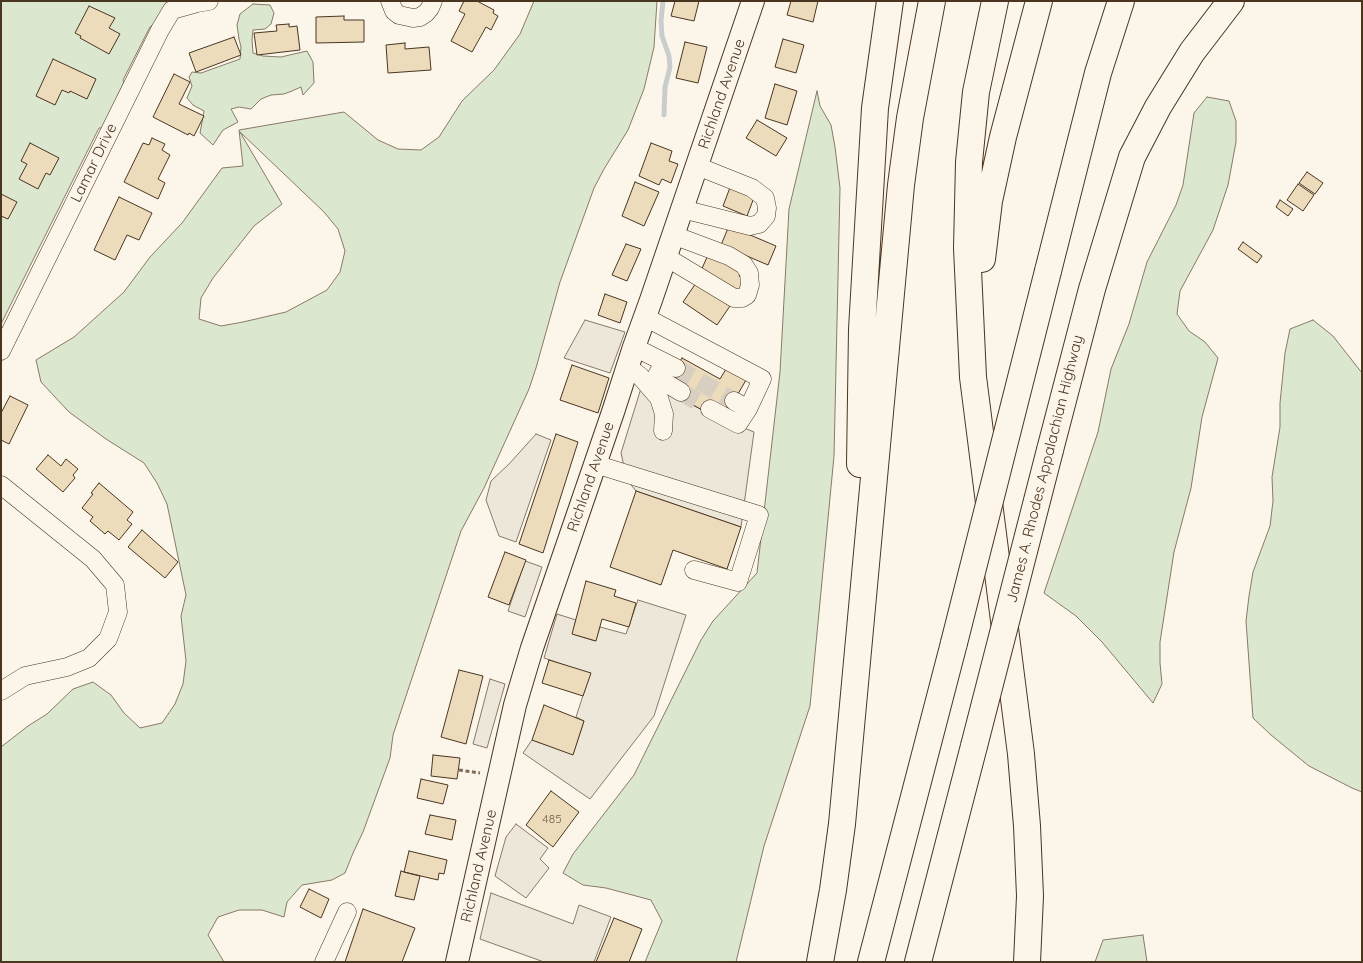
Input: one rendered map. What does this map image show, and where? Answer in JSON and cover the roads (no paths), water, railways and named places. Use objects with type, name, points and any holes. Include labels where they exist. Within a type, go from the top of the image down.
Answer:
[{"type":"highway","points":[[856,675],[862,329],[875,108],[890,1]]},
{"type":"highway","points":[[820,962],[833,890],[842,824],[901,185],[910,118],[932,1]]},
{"type":"highway","points":[[995,1],[976,92],[969,162],[967,248],[973,377],[1021,754],[1030,896],[1027,962]]},
{"type":"highway","points":[[973,377],[982,258],[989,201],[1003,137],[1040,1]]},
{"type":"highway","points":[[871,962],[1098,73],[1121,1]]},
{"type":"highway","name":"James A. Rhodes Appalachian Highway","points":[[918,962],[1092,289],[1132,157],[1158,107],[1192,52],[1231,1]]},
{"type":"main road","name":"Richland Avenue","points":[[457,962],[515,705],[532,648],[753,1]]},
{"type":"street","name":"Lamar Drive","points":[[1,351],[160,30],[172,10],[208,1]]},
{"type":"street","points":[[390,1],[394,11],[400,15],[413,18],[420,17],[426,13],[433,1]]},
{"type":"street","points":[[682,209],[750,226],[759,224],[766,216],[768,208],[765,198],[752,188],[697,166]]},
{"type":"street","points":[[666,257],[734,298],[742,298],[748,295],[750,285],[749,274],[744,265],[729,256],[673,235]]},
{"type":"street","points":[[645,317],[762,379],[741,405],[738,424],[710,410]]},
{"type":"street","points":[[631,357],[670,365],[656,377],[681,392]]},
{"type":"street","points":[[631,357],[640,376],[660,398],[664,414],[663,431]]},
{"type":"street","points":[[595,464],[759,515],[738,582],[694,570]]},
{"type":"street","points":[[1,485],[93,559],[115,585],[118,612],[108,639],[89,658],[67,667],[25,676],[1,691]]},
{"type":"street","points":[[324,962],[348,912]]},
{"type":"waterway","points":[[663,1],[662,36],[669,56],[670,67],[665,87],[664,115]]},
{"type":"tunnel","points":[[676,368],[734,401]]},
{"type":"tunnel","points":[[681,392],[710,409]]}]
